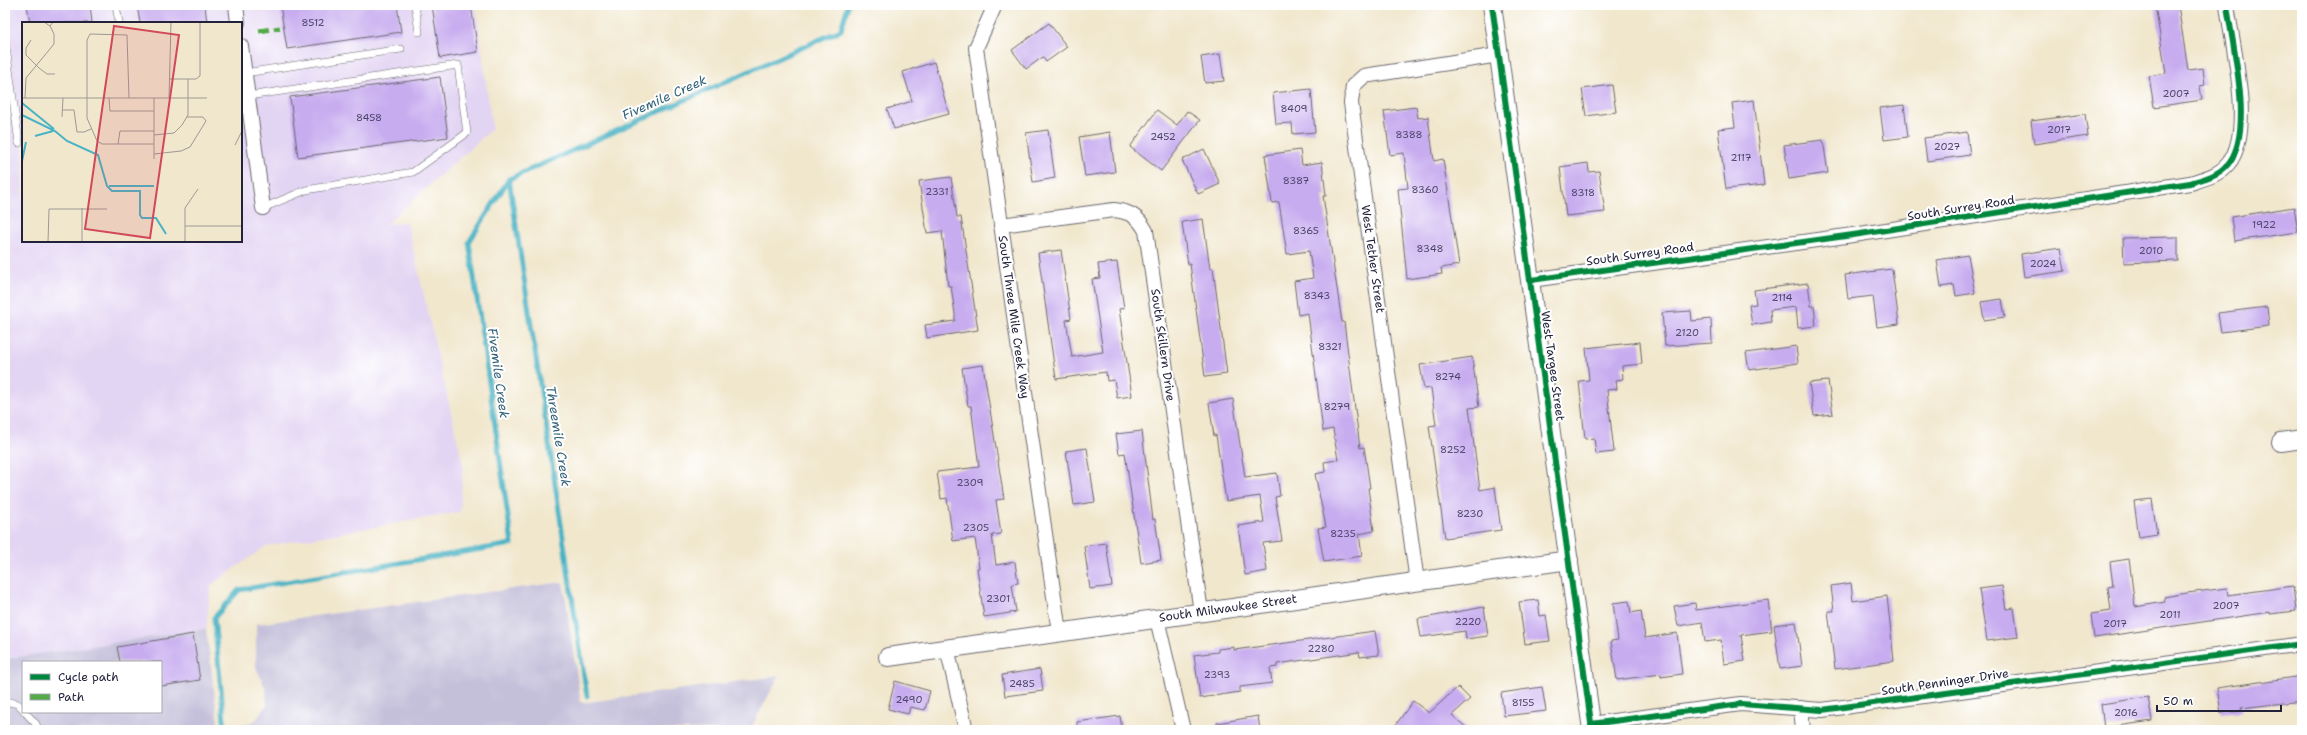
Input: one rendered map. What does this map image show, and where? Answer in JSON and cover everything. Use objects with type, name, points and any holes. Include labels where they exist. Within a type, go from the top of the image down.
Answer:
[{"type":"street","points":[[236,5],[238,22]]},
{"type":"street","name":"South Three Mile Creek Way","points":[[995,5],[976,48],[1059,632]]},
{"type":"street","name":"West Targee Street","points":[[1492,5],[1592,727]]},
{"type":"street","name":"South Surrey Road","points":[[1530,280],[1868,233],[2190,183],[2212,176],[2228,165],[2238,146],[2242,127],[2241,104],[2227,5]]},
{"type":"street","points":[[242,53],[263,208]]},
{"type":"street","name":"West Tether Street","points":[[1417,582],[1351,103],[1353,86],[1364,76],[1499,55]]},
{"type":"street","name":"South Skillern Drive","points":[[1001,225],[1114,210],[1125,211],[1136,216],[1146,231],[1201,612]]},
{"type":"street","points":[[2281,442],[2302,439]]},
{"type":"street","name":"South Milwaukee Street","points":[[888,657],[1569,560]]},
{"type":"street","points":[[1157,619],[1183,730]]},
{"type":"street","name":"South Penninger Drive","points":[[1592,727],[1741,704],[1822,710],[2302,644]]},
{"type":"street","points":[[947,648],[966,730]]},
{"type":"street","points":[[1800,708],[1803,730]]},
{"type":"lane","points":[[116,5],[119,22]]},
{"type":"lane","points":[[414,5],[419,32]]},
{"type":"lane","points":[[5,40],[19,144]]},
{"type":"lane","points":[[245,73],[401,49]]},
{"type":"lane","points":[[248,96],[458,65],[467,133],[413,172],[306,190],[263,208]]},
{"type":"lane","points":[[5,701],[18,704],[22,708]]},
{"type":"lane","points":[[26,713],[36,724],[38,730]]},
{"type":"shaded area","points":[[5,5],[476,5],[492,129],[386,224],[407,222],[463,465],[460,512],[266,546],[211,585],[206,629],[5,659]]},
{"type":"shaded area","points":[[563,582],[581,703],[779,676],[750,730],[234,730],[256,720],[267,704],[266,689],[256,667],[256,624]]},
{"type":"shaded area","points":[[206,629],[219,730],[5,730],[5,659]]},
{"type":"building","points":[[27,5],[90,5],[92,22],[30,22]]},
{"type":"building","points":[[137,5],[205,5],[207,22],[140,22]]},
{"type":"building","points":[[280,5],[397,5],[401,32],[287,49]]},
{"type":"building","points":[[432,5],[471,5],[478,52],[440,58]]},
{"type":"building","points":[[2155,5],[2178,5],[2188,70],[2203,68],[2205,85],[2200,86],[2202,100],[2154,107],[2149,76],[2166,73]]},
{"type":"building","points":[[1049,23],[1067,47],[1046,62],[1043,57],[1026,69],[1012,50]]},
{"type":"building","points":[[1220,54],[1224,81],[1205,83],[1201,57]]},
{"type":"building","points":[[934,62],[949,114],[894,129],[887,109],[912,101],[903,72]]},
{"type":"building","points":[[440,77],[448,137],[298,157],[290,97]]},
{"type":"building","points":[[1612,85],[1616,112],[1586,116],[1582,89]]},
{"type":"building","points":[[1311,89],[1315,132],[1293,134],[1292,123],[1276,124],[1273,93]]},
{"type":"building","points":[[1754,100],[1764,185],[1726,189],[1718,129],[1735,127],[1732,103]]},
{"type":"building","points":[[1904,105],[1908,137],[1884,140],[1880,108]]},
{"type":"building","points":[[1416,107],[1418,118],[1428,117],[1434,161],[1443,159],[1459,265],[1441,268],[1442,274],[1407,279],[1398,189],[1408,188],[1404,153],[1390,155],[1384,111]]},
{"type":"building","points":[[1157,110],[1177,125],[1187,111],[1200,120],[1161,171],[1130,147]]},
{"type":"building","points":[[2085,114],[2088,136],[2034,144],[2031,121]]},
{"type":"building","points":[[1048,130],[1055,178],[1033,182],[1026,133]]},
{"type":"building","points":[[1110,132],[1115,172],[1085,176],[1079,137]]},
{"type":"building","points":[[1967,132],[1970,155],[1927,161],[1924,138]]},
{"type":"building","points":[[1823,140],[1828,173],[1789,179],[1784,145]]},
{"type":"building","points":[[1204,149],[1220,184],[1198,194],[1182,160]]},
{"type":"building","points":[[1300,150],[1302,165],[1322,162],[1326,196],[1323,196],[1342,322],[1344,322],[1360,448],[1364,447],[1374,531],[1359,534],[1362,556],[1324,562],[1318,528],[1326,527],[1315,474],[1325,472],[1324,462],[1338,460],[1333,429],[1323,431],[1308,313],[1298,315],[1294,281],[1313,278],[1309,251],[1287,254],[1279,202],[1272,203],[1265,155]]},
{"type":"building","points":[[1588,163],[1589,172],[1599,171],[1605,212],[1566,216],[1560,167]]},
{"type":"building","points":[[951,177],[957,217],[961,217],[978,330],[927,338],[925,325],[955,321],[955,314],[951,286],[948,286],[942,231],[927,233],[919,181]]},
{"type":"building","points":[[2294,207],[2298,232],[2234,241],[2231,217]]},
{"type":"building","points":[[1203,219],[1210,269],[1213,268],[1227,374],[1205,377],[1190,264],[1188,265],[1182,222]]},
{"type":"building","points":[[2178,237],[2178,261],[2124,263],[2123,238]]},
{"type":"building","points":[[2061,248],[2065,271],[2024,277],[2021,254]]},
{"type":"building","points":[[1061,250],[1071,319],[1066,320],[1072,357],[1103,352],[1092,279],[1100,278],[1098,264],[1117,262],[1124,308],[1119,309],[1132,396],[1117,398],[1114,380],[1107,381],[1106,372],[1056,379],[1038,253]]},
{"type":"building","points":[[1968,255],[1975,293],[1956,296],[1954,285],[1941,287],[1937,260]]},
{"type":"building","points":[[1892,269],[1899,324],[1877,327],[1873,296],[1848,299],[1845,275]]},
{"type":"building","points":[[1808,283],[1811,306],[1814,306],[1816,326],[1798,328],[1796,307],[1770,310],[1771,322],[1752,325],[1749,305],[1756,304],[1754,290]]},
{"type":"building","points":[[2002,299],[2005,317],[1984,320],[1981,302]]},
{"type":"building","points":[[2267,307],[2269,326],[2221,332],[2218,313]]},
{"type":"building","points":[[1691,311],[1692,321],[1711,319],[1712,343],[1665,346],[1662,313]]},
{"type":"building","points":[[1640,342],[1642,364],[1622,366],[1623,379],[1616,380],[1617,389],[1607,390],[1614,452],[1596,454],[1594,438],[1585,439],[1579,381],[1589,380],[1586,348]]},
{"type":"building","points":[[1796,346],[1798,363],[1749,370],[1746,353]]},
{"type":"building","points":[[1472,357],[1479,407],[1469,408],[1480,490],[1495,487],[1501,530],[1445,538],[1429,426],[1436,425],[1431,388],[1424,389],[1420,365]]},
{"type":"building","points":[[983,365],[1004,499],[996,500],[1001,534],[992,535],[996,565],[1015,562],[1018,583],[1012,584],[1016,612],[984,617],[977,568],[979,568],[975,538],[953,541],[947,498],[941,499],[937,472],[979,467],[971,406],[968,406],[962,368]]},
{"type":"building","points":[[1828,381],[1833,414],[1814,416],[1809,383]]},
{"type":"building","points":[[1233,399],[1245,477],[1277,473],[1280,496],[1275,497],[1282,541],[1263,543],[1267,571],[1245,575],[1238,526],[1264,522],[1260,496],[1226,501],[1216,435],[1214,436],[1209,403]]},
{"type":"building","points":[[1142,431],[1153,520],[1155,519],[1161,560],[1141,563],[1125,453],[1119,454],[1116,434]]},
{"type":"building","points":[[1087,448],[1095,502],[1074,505],[1066,451]]},
{"type":"building","points":[[2152,499],[2157,535],[2139,538],[2134,501]]},
{"type":"building","points":[[1106,543],[1112,586],[1090,589],[1084,546]]},
{"type":"building","points":[[2129,559],[2135,607],[2165,602],[2164,597],[2187,593],[2227,588],[2228,595],[2293,586],[2296,611],[2270,614],[2270,612],[2094,638],[2091,614],[2111,611],[2108,587],[2113,586],[2110,562]]},
{"type":"building","points":[[1851,583],[1853,601],[1887,596],[1894,661],[1835,669],[1828,611],[1834,611],[1831,586]]},
{"type":"building","points":[[2002,586],[2006,609],[2014,608],[2018,637],[1987,641],[1979,589]]},
{"type":"building","points":[[1538,600],[1540,616],[1546,615],[1550,641],[1525,644],[1519,602]]},
{"type":"building","points":[[1768,600],[1772,631],[1741,635],[1745,661],[1724,664],[1721,640],[1705,642],[1702,622],[1678,626],[1674,606],[1695,603],[1696,610]]},
{"type":"building","points":[[1629,601],[1631,613],[1641,611],[1645,638],[1677,633],[1682,674],[1661,677],[1661,674],[1617,680],[1611,641],[1618,640],[1613,603]]},
{"type":"building","points":[[1484,607],[1488,636],[1466,639],[1465,631],[1421,637],[1418,619]]},
{"type":"building","points":[[1796,622],[1802,666],[1780,669],[1774,625]]},
{"type":"building","points":[[1375,631],[1379,655],[1360,657],[1359,652],[1277,664],[1277,667],[1270,668],[1272,683],[1240,687],[1240,692],[1200,698],[1194,655],[1218,652],[1218,649],[1234,647],[1234,650]]},
{"type":"building","points":[[193,634],[200,680],[162,686],[162,661],[120,661],[117,647]]},
{"type":"building","points":[[1040,669],[1043,691],[1005,696],[1002,675]]},
{"type":"building","points":[[2302,676],[2302,701],[2241,708],[2242,711],[2221,713],[2217,688]]},
{"type":"building","points":[[895,681],[930,691],[925,710],[910,707],[908,714],[888,709]]},
{"type":"building","points":[[1458,687],[1470,699],[1452,715],[1469,730],[1392,730],[1413,701],[1429,713]]},
{"type":"building","points":[[1542,687],[1546,711],[1504,716],[1501,693]]},
{"type":"building","points":[[2148,697],[2152,721],[2104,728],[2101,704]]},
{"type":"building","points":[[1120,716],[1122,730],[1077,730],[1077,722]]},
{"type":"building","points":[[1258,716],[1260,730],[1217,730],[1217,723]]},
{"type":"waterway","name":"Fivemile Creek","points":[[225,730],[214,618],[239,590],[512,544],[469,242],[509,179],[841,30],[848,5]]},
{"type":"waterway","name":"Threemile Creek","points":[[509,179],[587,696]]},
{"type":"marked path","points":[[259,31],[280,28]]},
{"type":"cycle path","points":[[1492,5],[1592,730]]},
{"type":"cycle path","points":[[1531,280],[1860,234],[2190,183],[2210,176],[2220,171],[2228,164],[2236,150],[2240,131],[2240,88],[2227,5]]},
{"type":"cycle path","points":[[1591,724],[1741,704],[1822,710],[2302,644]]}]
